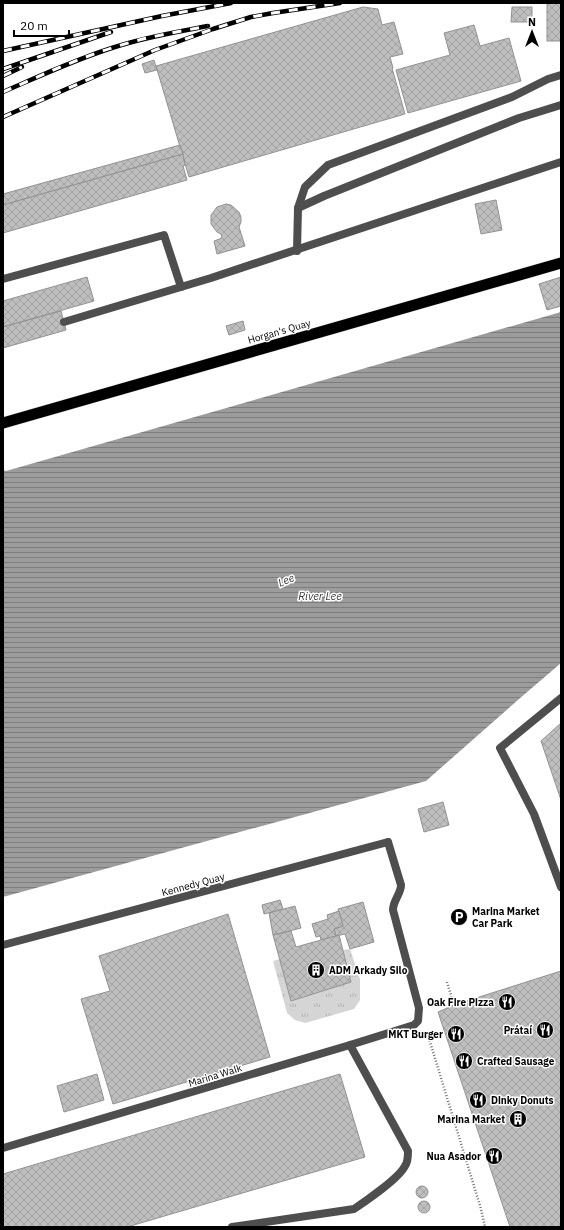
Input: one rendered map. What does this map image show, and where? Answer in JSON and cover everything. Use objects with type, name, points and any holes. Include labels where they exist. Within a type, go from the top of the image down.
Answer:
[{"type":"highway","name":"Horgan's Quay","points":[[3,423],[561,262]]},
{"type":"street","points":[[297,251],[298,208],[305,187],[328,165],[512,97],[548,79],[561,75]]},
{"type":"street","points":[[298,208],[339,190],[519,118],[561,105]]},
{"type":"street","points":[[64,322],[297,251],[561,162]]},
{"type":"street","points":[[3,279],[164,235],[181,287]]},
{"type":"street","points":[[561,698],[500,748],[534,814],[561,887]]},
{"type":"street","name":"Kennedy Quay","points":[[3,946],[388,842],[401,885],[401,890],[395,900],[393,910],[420,1008]]},
{"type":"street","name":"Marina Walk","points":[[3,1148],[350,1046],[414,1025],[418,1021],[420,1008]]},
{"type":"street","points":[[232,1227],[354,1209],[402,1172],[407,1165],[408,1151],[350,1046]]},
{"type":"path","points":[[447,982],[454,1005]]},
{"type":"path","points":[[420,1008],[481,1209],[485,1227]]},
{"type":"green space","points":[[350,949],[360,979],[360,1000],[354,1009],[305,1023],[295,1020],[287,1013],[273,961],[280,959],[292,1001],[351,982],[343,950]]},
{"type":"water","name":"River Lee","points":[[561,312],[561,663],[426,781],[3,897],[3,470],[6,471]]},
{"type":"building","points":[[547,3],[561,3],[561,41],[547,41]]},
{"type":"building","points":[[363,7],[378,9],[382,25],[394,22],[403,54],[390,57],[405,114],[189,177],[156,66]]},
{"type":"building","points":[[512,7],[532,7],[532,22],[511,22]]},
{"type":"building","points":[[474,25],[480,46],[509,38],[521,81],[408,113],[396,70],[450,55],[444,33]]},
{"type":"building","points":[[154,60],[157,70],[145,73],[142,64]]},
{"type":"building","points":[[180,145],[183,154],[3,205],[3,194]]},
{"type":"building","points":[[183,154],[185,165],[183,166],[187,180],[3,233],[3,205]]},
{"type":"building","points":[[496,200],[502,230],[481,234],[475,204]]},
{"type":"building","points":[[226,204],[231,205],[239,212],[241,222],[239,227],[245,246],[217,254],[214,241],[222,238],[221,234],[217,232],[211,224],[211,215],[217,207]]},
{"type":"building","points":[[87,277],[94,301],[3,327],[3,301]]},
{"type":"building","points":[[561,277],[561,306],[547,310],[539,284]]},
{"type":"building","points":[[61,311],[66,330],[3,348],[3,327]]},
{"type":"building","points":[[243,321],[245,330],[229,335],[226,326]]},
{"type":"building","points":[[561,723],[561,800],[541,741]]},
{"type":"building","points":[[443,802],[449,825],[424,832],[418,809]]},
{"type":"building","points":[[280,900],[283,909],[264,914],[262,905]]},
{"type":"building","points":[[363,902],[374,942],[350,949],[345,934],[336,936],[334,929],[343,926],[338,909]]},
{"type":"building","points":[[295,906],[301,928],[273,935],[269,913]]},
{"type":"building","points":[[339,911],[343,926],[334,929],[336,936],[321,940],[320,936],[316,937],[312,924],[328,919],[327,915]]},
{"type":"building","points":[[228,914],[270,1057],[113,1104],[81,999],[110,991],[99,956]]},
{"type":"building","name":"ADM Arkady Silo","points":[[291,931],[296,947],[339,935],[351,982],[291,1001],[273,935]]},
{"type":"building","name":"Marina Market","points":[[561,971],[561,1227],[510,1227],[438,1012],[454,1005]]},
{"type":"building","points":[[97,1074],[104,1100],[64,1112],[57,1086]]},
{"type":"building","points":[[340,1074],[365,1157],[127,1227],[3,1227],[3,1174]]},
{"type":"building","points":[[422,1186],[426,1188],[428,1192],[426,1196],[422,1198],[418,1196],[416,1192],[418,1188]]},
{"type":"building","points":[[424,1201],[428,1203],[430,1207],[428,1211],[424,1213],[420,1211],[418,1207],[420,1203]]},
{"type":"railway","points":[[3,51],[162,16],[231,3]]},
{"type":"railway","points":[[3,117],[155,50],[213,29],[251,17],[340,3]]},
{"type":"railway","points":[[3,92],[72,62],[126,43],[208,26]]},
{"type":"railway","points":[[3,69],[111,32]]},
{"type":"railway","points":[[3,76],[22,67]]},
{"type":"place","name":"Marina Market Car Park","points":[[459,917]]},
{"type":"place","name":"ADM Arkady Silo","points":[[316,970]]},
{"type":"place","name":"Oak Fire Pizza","points":[[507,1002]]},
{"type":"place","name":"Prátaí","points":[[545,1030]]},
{"type":"place","name":"MKT Burger","points":[[456,1034]]},
{"type":"place","name":"Crafted Sausage","points":[[464,1061]]},
{"type":"place","name":"Dinky Donuts","points":[[478,1100]]},
{"type":"place","name":"Marina Market","points":[[518,1119]]},
{"type":"place","name":"Nua Asador","points":[[494,1156]]},
{"type":"water label","name":"Lee","points":[[286,580]]}]
